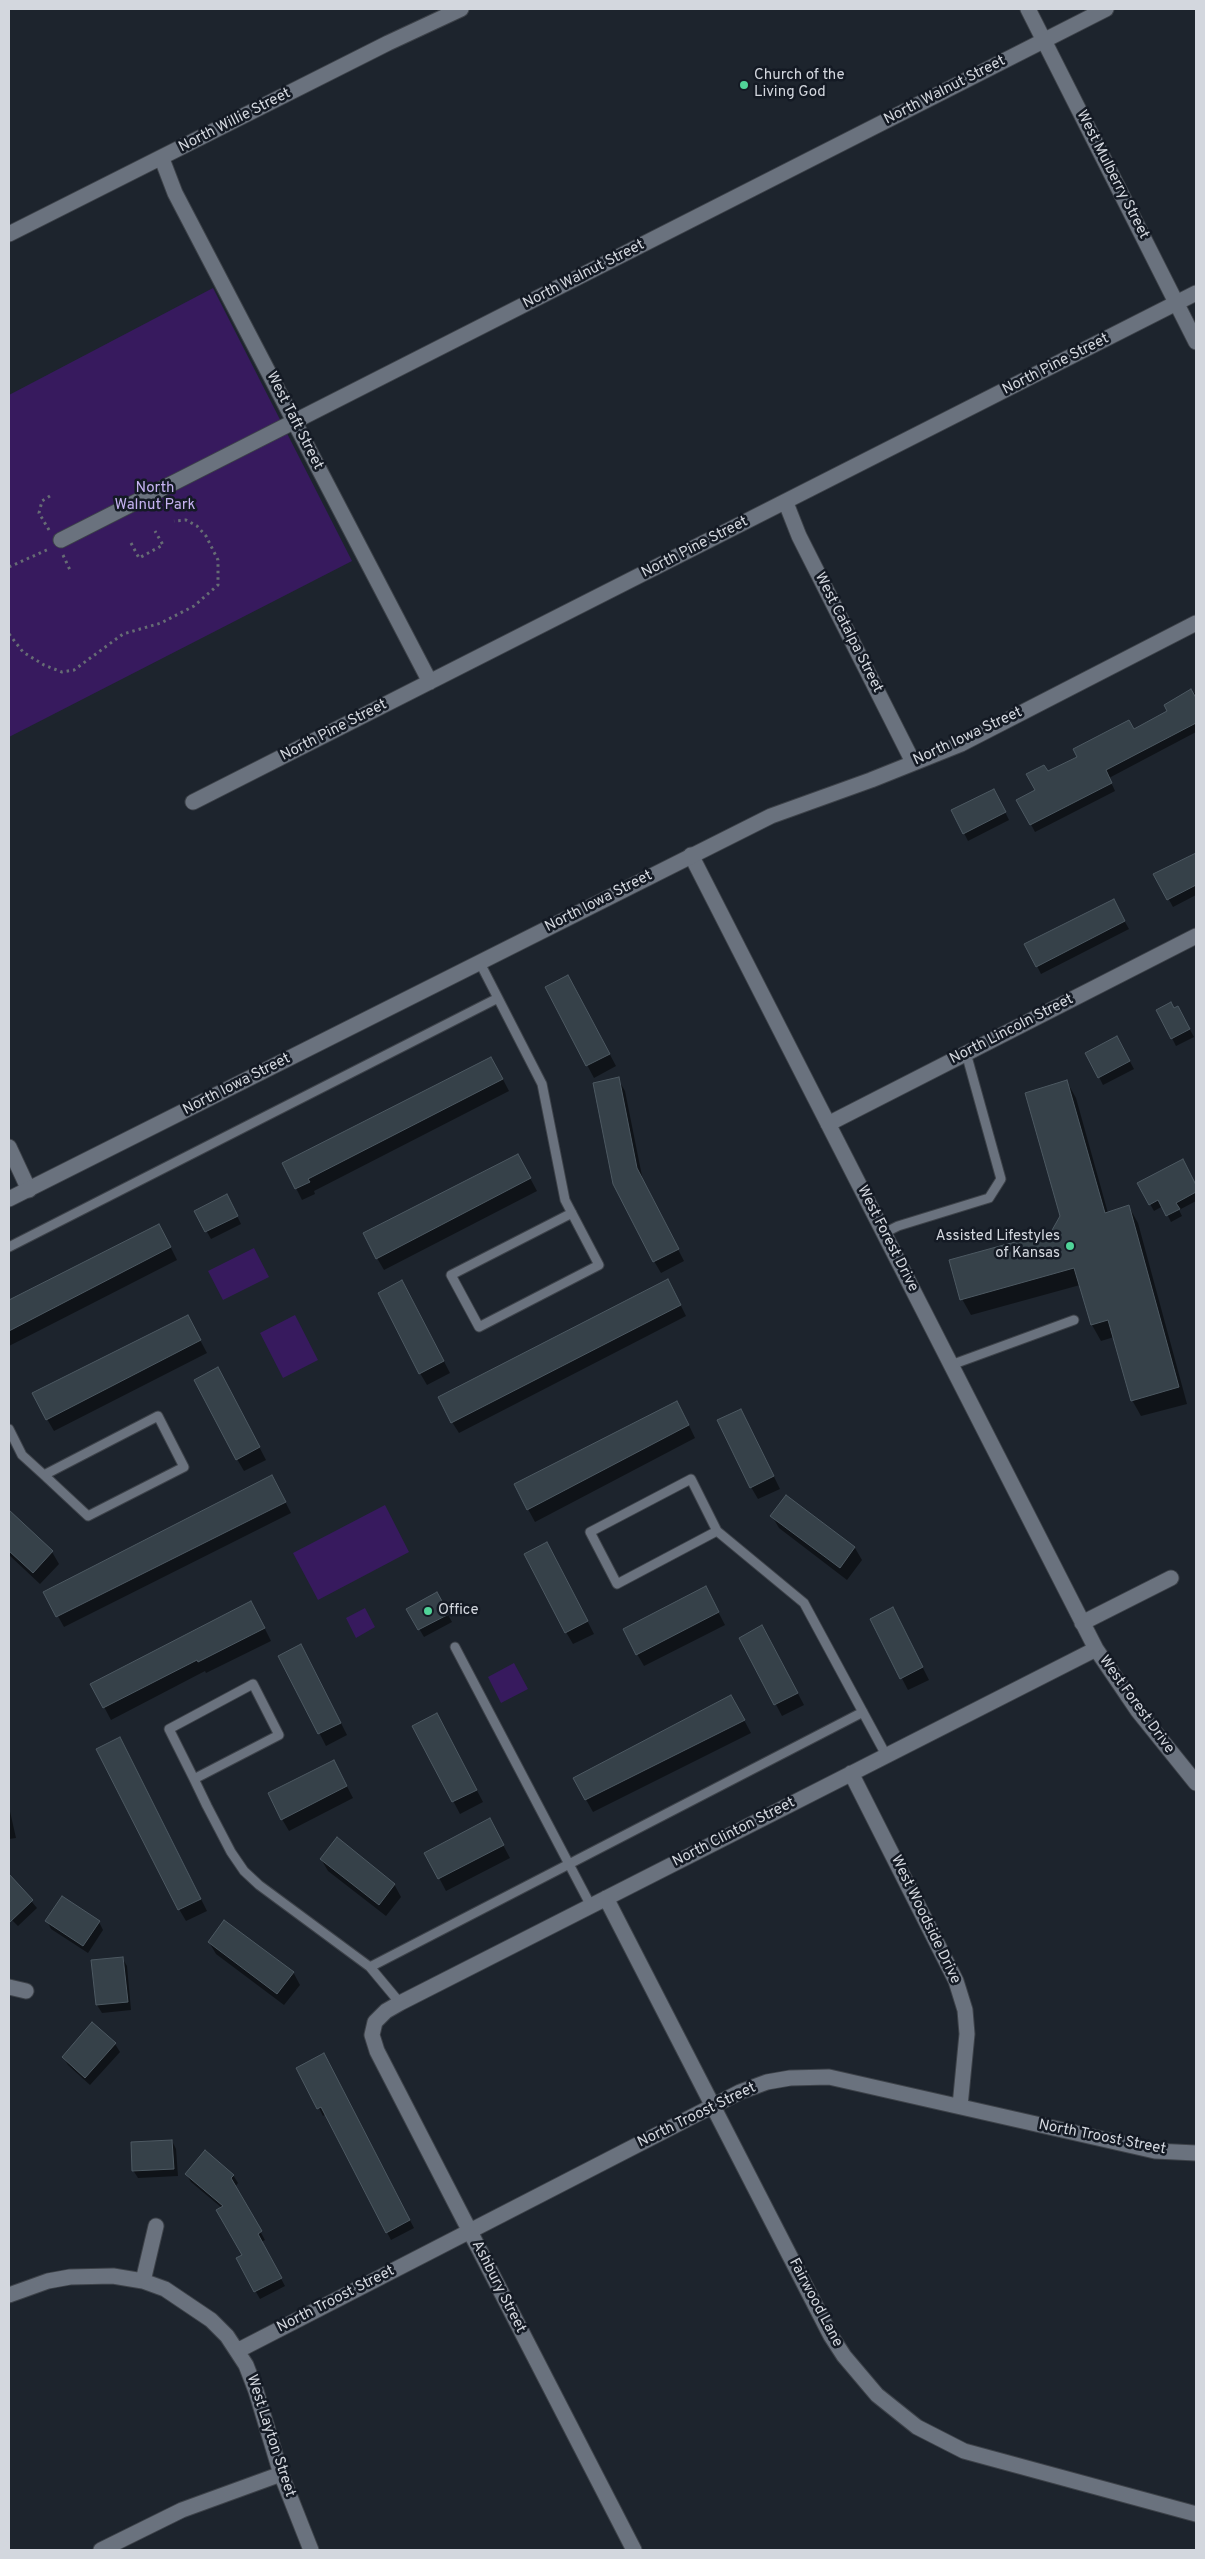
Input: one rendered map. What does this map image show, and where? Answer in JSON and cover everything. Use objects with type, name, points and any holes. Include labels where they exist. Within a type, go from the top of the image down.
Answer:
[{"type":"street","name":"North Willie Street","points":[[9,234],[162,159],[388,43],[461,9]]},
{"type":"street","name":"West Mulberry Street","points":[[1028,9],[1196,342]]},
{"type":"street","name":"North Walnut Street","points":[[61,540],[1106,9]]},
{"type":"street","name":"West Taft Street","points":[[162,159],[175,193],[430,682]]},
{"type":"street","name":"North Pine Street","points":[[193,802],[786,503],[1196,293]]},
{"type":"street","name":"West Catalpa Street","points":[[786,503],[799,536],[913,762]]},
{"type":"street","name":"North Iowa Street","points":[[9,1199],[771,816],[961,744],[1196,623]]},
{"type":"street","name":"West Forest Drive","points":[[691,855],[1096,1649],[1138,1712],[1196,1783]]},
{"type":"street","name":"North Lincoln Street","points":[[828,1124],[1196,936]]},
{"type":"street","points":[[9,1147],[28,1190]]},
{"type":"street","points":[[1082,1623],[1172,1578]]},
{"type":"street","name":"North Clinton Street","points":[[375,2022],[386,2011],[400,2003],[1096,1649]]},
{"type":"street","name":"West Woodside Drive","points":[[851,1773],[956,1981],[965,2010],[967,2034],[960,2106]]},
{"type":"street","name":"Fairwood Lane","points":[[606,1898],[831,2336],[859,2376],[897,2413],[940,2441],[964,2451],[1196,2514]]},
{"type":"street","points":[[9,1987],[26,1991]]},
{"type":"street","name":"Ashbury Street","points":[[375,2022],[372,2035],[377,2051],[634,2550]]},
{"type":"street","name":"North Troost Street","points":[[238,2351],[469,2230],[740,2092],[767,2082],[790,2078],[829,2077],[1155,2151],[1196,2153]]},
{"type":"street","points":[[9,2295],[48,2280],[70,2277],[113,2276],[143,2281],[156,2226]]},
{"type":"street","name":"West Layton Street","points":[[143,2281],[165,2289],[189,2304],[216,2325],[238,2351],[256,2390],[280,2474],[311,2550]]},
{"type":"street","points":[[101,2550],[182,2510],[280,2474]]},
{"type":"lane","points":[[480,963],[542,1084],[565,1200],[572,1213],[599,1266],[478,1327],[451,1275],[572,1213]]},
{"type":"lane","points":[[9,1247],[498,998]]},
{"type":"lane","points":[[884,1233],[898,1226],[989,1198],[1001,1179],[966,1053]]},
{"type":"lane","points":[[951,1365],[1074,1320]]},
{"type":"lane","points":[[9,1428],[22,1455],[88,1516],[184,1468],[158,1416],[44,1475]]},
{"type":"lane","points":[[717,1531],[617,1584],[590,1532],[691,1479],[717,1531],[804,1603],[886,1755]]},
{"type":"lane","points":[[455,1646],[591,1906]]},
{"type":"lane","points":[[194,1779],[279,1735],[253,1684],[169,1729],[194,1779],[231,1852],[244,1870],[259,1885],[370,1967],[400,2003]]},
{"type":"lane","points":[[370,1967],[863,1712]]},
{"type":"path","points":[[9,634],[23,652],[62,672],[74,670],[123,634],[161,623],[194,606],[218,585],[218,560],[206,536],[197,526],[186,520],[174,521]]},
{"type":"path","points":[[131,543],[139,558],[163,545],[156,531]]},
{"type":"path","points":[[9,568],[57,545],[61,540]]},
{"type":"green space","name":"North Walnut Park","points":[[213,288],[352,561],[9,737],[9,395]]},
{"type":"green space","points":[[254,1248],[269,1277],[223,1300],[208,1271]]},
{"type":"green space","points":[[295,1315],[318,1360],[283,1378],[260,1333]]},
{"type":"green space","points":[[385,1505],[409,1552],[318,1600],[293,1553]]},
{"type":"green space","points":[[365,1608],[375,1627],[356,1638],[346,1618]]},
{"type":"green space","points":[[514,1663],[528,1689],[501,1703],[488,1677]]},
{"type":"building","points":[[1191,689],[1196,698],[1196,723],[1106,770],[1112,783],[1030,825],[1016,800],[1035,790],[1026,774],[1044,765],[1048,771],[1077,757],[1073,749],[1129,720],[1134,729],[1167,711],[1164,705]]},
{"type":"building","points":[[994,789],[1006,812],[963,834],[951,810]]},
{"type":"building","points":[[1196,853],[1196,885],[1167,900],[1153,874]]},
{"type":"building","points":[[1114,899],[1125,921],[1036,967],[1024,944]]},
{"type":"building","points":[[568,975],[610,1054],[586,1066],[545,987]]},
{"type":"building","points":[[1171,1002],[1174,1008],[1178,1006],[1190,1029],[1171,1039],[1156,1010]]},
{"type":"building","points":[[1117,1036],[1130,1061],[1098,1078],[1085,1053]]},
{"type":"building","points":[[491,1057],[503,1079],[308,1179],[310,1182],[295,1189],[282,1163]]},
{"type":"building","points":[[619,1077],[637,1168],[679,1249],[653,1262],[613,1184],[593,1083]]},
{"type":"building","name":"Assisted Lifestyles of Kansas","points":[[1067,1080],[1105,1213],[1129,1205],[1179,1387],[1131,1401],[1108,1320],[1091,1325],[1074,1268],[960,1300],[949,1260],[1051,1232],[1060,1216],[1025,1093]]},
{"type":"building","points":[[518,1154],[531,1178],[376,1259],[363,1233]]},
{"type":"building","points":[[1183,1159],[1196,1185],[1196,1192],[1176,1203],[1180,1209],[1166,1216],[1158,1200],[1149,1205],[1137,1183]]},
{"type":"building","points":[[227,1194],[238,1216],[205,1232],[194,1211]]},
{"type":"building","points":[[159,1224],[171,1247],[9,1331],[9,1300]]},
{"type":"building","points":[[668,1279],[681,1305],[451,1423],[438,1397]]},
{"type":"building","points":[[402,1280],[444,1361],[419,1374],[378,1293]]},
{"type":"building","points":[[188,1315],[201,1340],[46,1420],[32,1393]]},
{"type":"building","points":[[218,1367],[260,1447],[236,1460],[194,1380]]},
{"type":"building","points":[[677,1401],[689,1425],[527,1510],[514,1484]]},
{"type":"building","points":[[741,1409],[774,1476],[750,1488],[717,1420]]},
{"type":"building","points":[[272,1475],[286,1502],[56,1617],[43,1592]]},
{"type":"building","points":[[786,1495],[855,1547],[840,1568],[770,1516]]},
{"type":"building","points":[[9,1510],[53,1551],[33,1573],[9,1551]]},
{"type":"building","points":[[547,1542],[588,1621],[565,1633],[524,1554]]},
{"type":"building","points":[[706,1586],[719,1612],[636,1655],[623,1629]]},
{"type":"building","name":"Office","points":[[437,1592],[449,1614],[418,1630],[406,1609]]},
{"type":"building","points":[[251,1601],[265,1628],[103,1708],[90,1684]]},
{"type":"building","points":[[893,1607],[923,1667],[900,1679],[870,1619]]},
{"type":"building","points":[[762,1625],[798,1693],[774,1705],[739,1638]]},
{"type":"building","points":[[301,1644],[341,1723],[318,1734],[278,1656]]},
{"type":"building","points":[[731,1695],[745,1720],[585,1800],[573,1778]]},
{"type":"building","points":[[437,1713],[477,1790],[452,1802],[412,1726]]},
{"type":"building","points":[[120,1737],[201,1899],[178,1910],[96,1749]]},
{"type":"building","points":[[334,1760],[347,1786],[281,1820],[268,1793]]},
{"type":"building","points":[[490,1818],[504,1845],[438,1879],[424,1853]]},
{"type":"building","points":[[337,1837],[395,1884],[379,1905],[320,1859]]},
{"type":"building","points":[[9,1874],[33,1900],[9,1923]]},
{"type":"building","points":[[62,1896],[100,1921],[83,1946],[45,1921]]},
{"type":"building","points":[[224,1920],[294,1972],[277,1994],[208,1942]]},
{"type":"building","points":[[123,1957],[128,2002],[96,2005],[91,1960]]},
{"type":"building","points":[[92,2022],[116,2043],[85,2078],[62,2057]]},
{"type":"building","points":[[324,2053],[410,2220],[386,2233],[321,2107],[317,2109],[296,2068]]},
{"type":"building","points":[[172,2140],[174,2169],[132,2171],[131,2142]]},
{"type":"building","points":[[205,2150],[234,2175],[231,2178],[262,2231],[258,2234],[282,2278],[254,2292],[236,2258],[242,2255],[216,2210],[223,2206],[185,2174]]},
{"type":"place","name":"Church of the Living God","points":[[744,85]]},
{"type":"place","name":"Assisted Lifestyles of Kansas","points":[[1070,1246]]},
{"type":"place","name":"Office","points":[[428,1611]]}]
